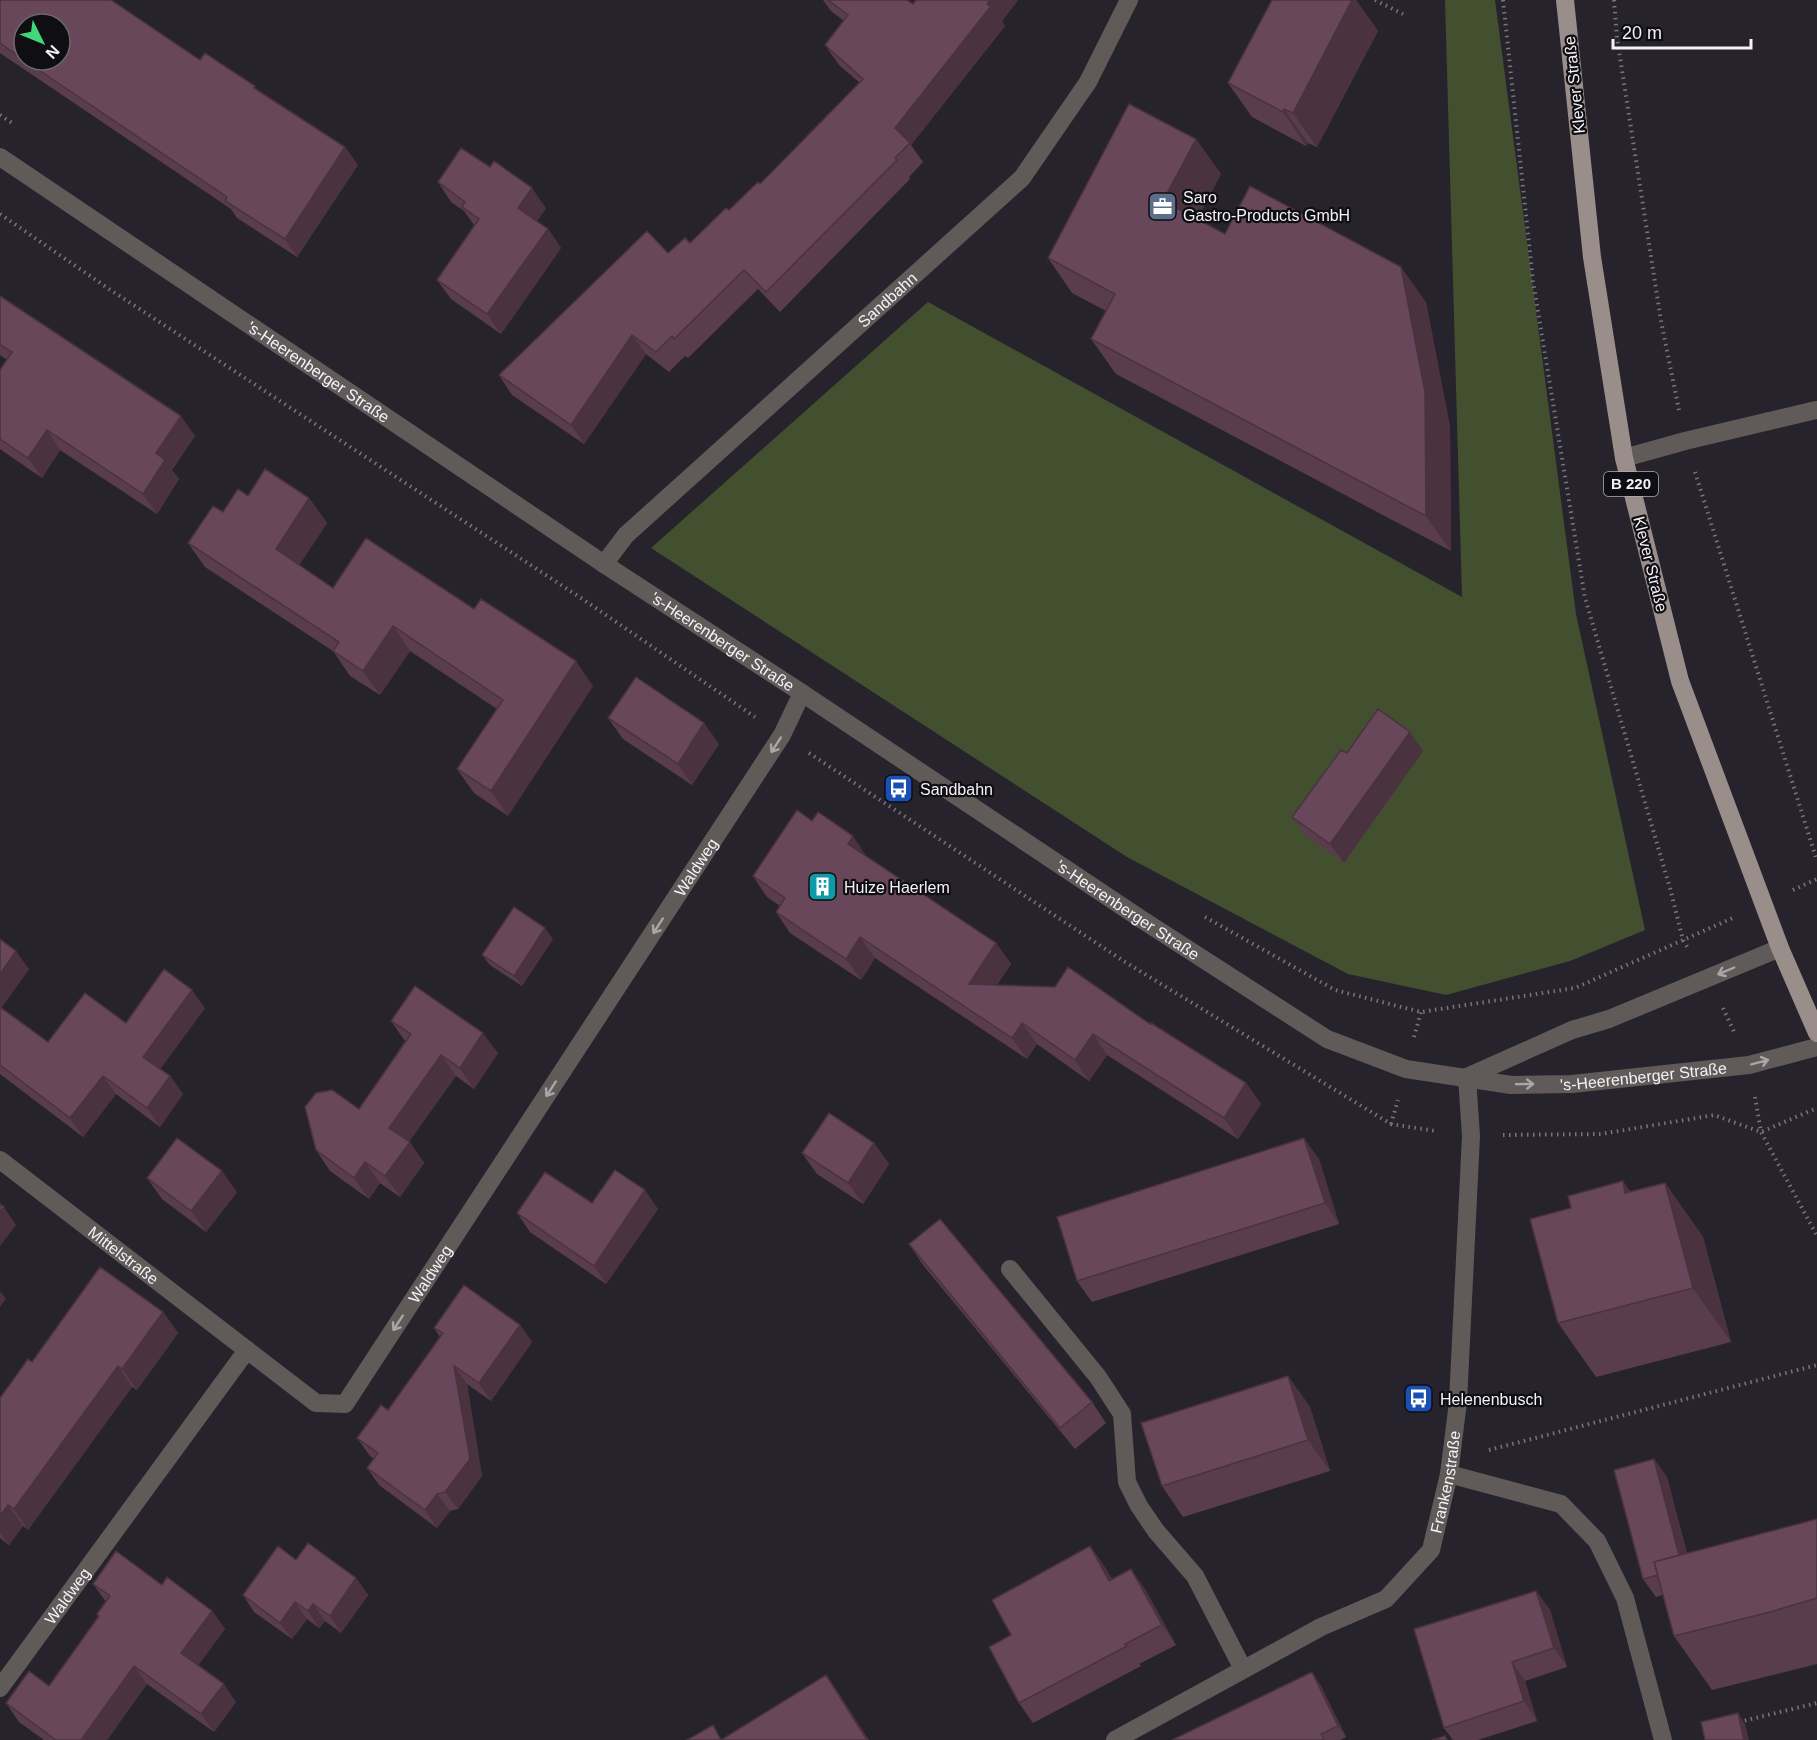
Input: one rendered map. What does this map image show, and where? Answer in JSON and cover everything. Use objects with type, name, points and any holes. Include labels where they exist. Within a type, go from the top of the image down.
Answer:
[{"type":"main road","name":"Klever Straße","points":[[1565,0],[1592,257],[1624,458],[1680,681],[1780,948],[1817,1033]]},
{"type":"street","name":"Sandbahn","points":[[604,564],[626,535],[1022,178],[1088,82],[1129,0]]},
{"type":"street","name":"'s-Heerenberger Straße","points":[[0,157],[604,564],[1141,919],[1327,1039],[1406,1070],[1511,1085],[1572,1084],[1749,1065],[1817,1047]]},
{"type":"street","points":[[1624,458],[1685,441],[1816,411]]},
{"type":"street","name":"Waldweg","points":[[0,1688],[246,1350],[316,1403],[345,1404],[782,735],[802,693]]},
{"type":"street","points":[[1467,1077],[1572,1029],[1610,1019],[1780,948]]},
{"type":"street","name":"Frankenstraße","points":[[1115,1740],[1320,1627],[1386,1599],[1431,1550],[1449,1474],[1458,1402],[1471,1136],[1467,1077]]},
{"type":"street","name":"Mittelstraße","points":[[0,1160],[246,1350]]},
{"type":"street","points":[[1010,1269],[1098,1377],[1122,1414],[1127,1482],[1139,1506],[1156,1531],[1195,1576],[1244,1669]]},
{"type":"street","points":[[1449,1474],[1561,1504],[1597,1541],[1625,1598],[1663,1740]]},
{"type":"path","points":[[1375,0],[1403,14]]},
{"type":"path","points":[[1503,0],[1533,281],[1585,598],[1670,888],[1683,940]]},
{"type":"path","points":[[0,115],[19,128]]},
{"type":"path","points":[[0,214],[110,289],[581,598],[782,735],[1125,962],[1391,1124],[1471,1136],[1601,1134],[1714,1114],[1761,1132],[1817,1236]]},
{"type":"path","points":[[1201,915],[1335,990],[1420,1012],[1575,988],[1817,879]]},
{"type":"path","points":[[1761,1132],[1817,1108]]},
{"type":"path","points":[[1449,1474],[1484,1451],[1817,1365]]},
{"type":"path","points":[[1736,1723],[1817,1703]]},
{"type":"green space","points":[[1445,0],[1495,0],[1576,614],[1645,930],[1570,961],[1446,995],[1348,974],[1127,857],[651,548],[928,302],[1462,597]]},
{"type":"building","points":[[0,0],[111,0],[200,60],[205,53],[345,147],[285,239],[225,201],[227,197],[42,72],[72,72],[72,12],[12,12],[12,52],[0,43]]},
{"type":"building","points":[[828,0],[907,0],[913,4],[916,0],[990,0],[987,4],[991,6],[895,128],[910,143],[895,158],[897,160],[766,292],[744,270],[674,339],[672,336],[656,352],[632,335],[571,425],[499,375],[647,231],[668,253],[685,238],[690,243],[726,208],[729,210],[758,182],[760,184],[863,79],[825,45],[848,15]]},
{"type":"building","points":[[1272,0],[1352,0],[1293,113],[1284,109],[1283,112],[1228,83]]},
{"type":"building","points":[[1129,104],[1196,139],[1163,201],[1225,234],[1250,186],[1401,267],[1425,392],[1426,516],[1091,339],[1115,294],[1048,258]]},
{"type":"building","points":[[461,148],[490,167],[494,161],[532,188],[518,208],[548,229],[487,314],[437,280],[479,219],[462,207],[465,202],[438,182]]},
{"type":"building","points":[[0,296],[181,416],[156,453],[165,460],[143,494],[47,430],[28,458],[0,439],[0,370],[12,352],[0,345]]},
{"type":"building","points":[[265,469],[309,498],[276,549],[333,588],[366,538],[474,609],[481,599],[576,661],[491,791],[457,769],[503,700],[393,626],[363,671],[333,651],[339,642],[188,543],[213,506],[223,512],[238,489],[248,496]]},
{"type":"building","points":[[636,677],[704,723],[678,764],[608,718]]},
{"type":"building","points":[[1378,709],[1410,732],[1330,844],[1292,817],[1341,750],[1347,753]]},
{"type":"building","points":[[797,810],[812,821],[818,812],[853,836],[848,844],[996,943],[969,984],[1055,987],[1068,967],[1150,1024],[1246,1083],[1224,1118],[1093,1034],[1075,1060],[1022,1023],[1012,1038],[860,937],[846,959],[776,912],[785,898],[753,876]]},
{"type":"building","points":[[514,907],[545,928],[514,976],[482,955]]},
{"type":"building","points":[[0,939],[16,951],[0,974]]},
{"type":"building","points":[[164,969],[192,990],[143,1057],[170,1076],[147,1108],[103,1076],[70,1118],[0,1065],[0,1007],[48,1042],[85,993],[126,1023]]},
{"type":"building","points":[[415,986],[483,1033],[460,1068],[441,1055],[389,1128],[410,1142],[385,1176],[365,1162],[354,1178],[316,1150],[305,1107],[316,1093],[332,1090],[359,1109],[411,1034],[391,1021]]},
{"type":"building","points":[[829,1113],[874,1143],[848,1183],[802,1153]]},
{"type":"building","points":[[177,1138],[222,1171],[191,1211],[147,1178]]},
{"type":"building","points":[[1304,1138],[1325,1203],[1077,1281],[1057,1217]]},
{"type":"building","points":[[615,1170],[645,1190],[594,1266],[517,1213],[545,1172],[592,1203]]},
{"type":"building","points":[[1623,1181],[1625,1193],[1665,1183],[1693,1288],[1558,1323],[1530,1219],[1571,1208],[1568,1196]]},
{"type":"building","points":[[940,1219],[1092,1402],[1060,1428],[909,1244]]},
{"type":"building","points":[[100,1267],[163,1312],[122,1369],[118,1366],[14,1509],[8,1505],[0,1516],[0,1398],[28,1359],[32,1362]]},
{"type":"building","points":[[464,1285],[520,1325],[479,1383],[454,1366],[470,1459],[445,1492],[437,1494],[425,1510],[367,1468],[378,1453],[357,1438],[381,1405],[388,1410],[443,1333],[434,1328]]},
{"type":"building","points":[[1288,1376],[1308,1440],[1162,1486],[1141,1423]]},
{"type":"building","points":[[1654,1459],[1679,1555],[1654,1562],[1658,1575],[1643,1579],[1614,1470]]},
{"type":"building","points":[[1817,1519],[1817,1598],[1674,1636],[1654,1562]]},
{"type":"building","points":[[308,1543],[356,1578],[330,1616],[313,1604],[308,1611],[295,1602],[280,1623],[243,1595],[278,1546],[296,1560]]},
{"type":"building","points":[[1090,1546],[1109,1581],[1131,1569],[1162,1625],[1019,1703],[989,1647],[1011,1635],[992,1600]]},
{"type":"building","points":[[116,1551],[162,1585],[167,1577],[212,1611],[181,1653],[224,1684],[201,1714],[134,1666],[81,1740],[56,1740],[6,1703],[29,1671],[49,1686],[99,1616],[97,1614],[110,1596],[93,1584]]},
{"type":"building","points":[[1536,1591],[1554,1648],[1512,1662],[1524,1701],[1444,1728],[1414,1629]]},
{"type":"building","points":[[1312,1672],[1338,1726],[1321,1734],[1324,1740],[1172,1740]]},
{"type":"building","points":[[826,1675],[867,1740],[721,1740]]},
{"type":"building","points":[[1738,1713],[1744,1740],[1705,1740],[1701,1722]]},
{"type":"building","points":[[713,1725],[721,1740],[687,1740]]},
{"type":"building","points":[[1445,1736],[1447,1740],[1432,1740]]},
{"type":"place","name":"Saro Gastro-Products GmbH","points":[[1162,206]]},
{"type":"place","name":"Sandbahn","points":[[899,789]]},
{"type":"place","name":"Huize Haerlem","points":[[823,887]]},
{"type":"place","name":"Helenenbusch","points":[[1419,1399]]}]
